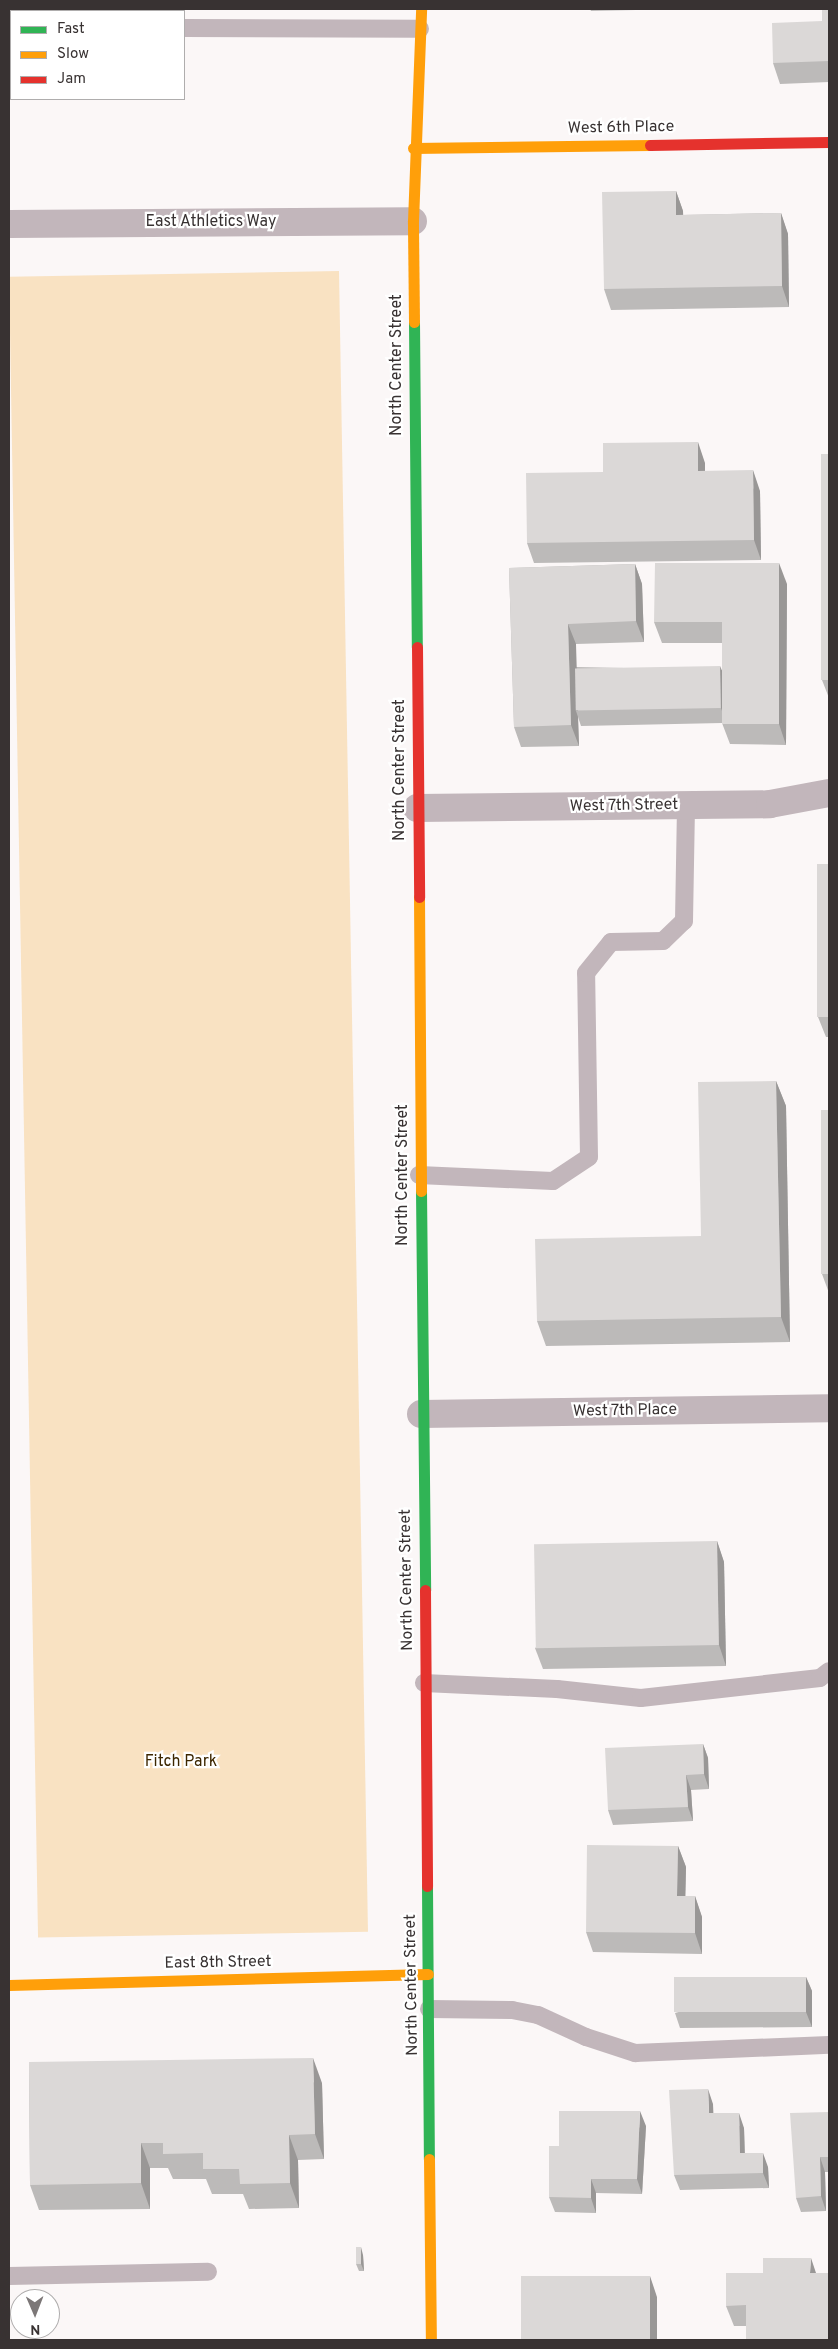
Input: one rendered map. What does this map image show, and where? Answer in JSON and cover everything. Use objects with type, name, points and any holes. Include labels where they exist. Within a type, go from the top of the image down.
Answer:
[{"type":"street","name":"North Center Street","points":[[421,9],[412,221],[421,1414],[429,2009],[431,2340]]},
{"type":"street","name":"West 6th Place","points":[[414,148],[829,142]]},
{"type":"street","name":"East Athletics Way","points":[[9,224],[412,221]]},
{"type":"street","name":"West 7th Street","points":[[417,808],[770,804],[829,793]]},
{"type":"street","name":"West 7th Place","points":[[421,1414],[829,1408]]},
{"type":"street","name":"East 8th Street","points":[[9,1985],[428,1974]]},
{"type":"lane","points":[[185,28],[420,28]]},
{"type":"lane","points":[[419,1175],[553,1181],[589,1157],[586,973],[611,942],[663,941],[684,921],[686,805]]},
{"type":"lane","points":[[424,1683],[557,1688],[641,1698],[820,1678],[829,1671]]},
{"type":"lane","points":[[429,2009],[512,2010],[538,2015],[586,2037],[635,2053],[829,2045]]},
{"type":"lane","points":[[9,2276],[208,2272]]},
{"type":"green space","name":"Fitch Park","points":[[339,271],[368,1932],[38,1938],[9,277]]},
{"type":"building","points":[[822,9],[829,9],[829,61],[773,63],[772,23],[822,21]]},
{"type":"building","points":[[676,191],[676,215],[781,213],[782,286],[604,289],[602,192]]},
{"type":"building","points":[[698,442],[698,471],[753,470],[754,540],[527,543],[526,473],[603,472],[603,443]]},
{"type":"building","points":[[821,454],[829,454],[829,680],[821,680]]},
{"type":"building","points":[[655,563],[779,563],[779,724],[722,724],[722,622],[654,622]]},
{"type":"building","points":[[635,564],[636,621],[568,624],[571,725],[514,727],[509,568]]},
{"type":"building","points":[[720,666],[721,708],[576,711],[575,669]]},
{"type":"building","points":[[817,864],[829,864],[829,1017],[817,1017]]},
{"type":"building","points":[[776,1081],[781,1317],[537,1321],[535,1239],[701,1236],[698,1082]]},
{"type":"building","points":[[821,1110],[829,1110],[829,1274],[821,1274]]},
{"type":"building","points":[[717,1541],[719,1645],[536,1648],[534,1544]]},
{"type":"building","points":[[703,1744],[704,1774],[686,1775],[688,1807],[608,1810],[605,1748]]},
{"type":"building","points":[[587,1845],[678,1846],[677,1896],[695,1896],[695,1933],[586,1932]]},
{"type":"building","points":[[674,1977],[806,1977],[806,2012],[674,2012]]},
{"type":"building","points":[[313,2058],[315,2134],[289,2135],[290,2183],[240,2184],[239,2169],[203,2169],[203,2153],[163,2154],[163,2143],[141,2143],[141,2183],[30,2185],[29,2062]]},
{"type":"building","points":[[708,2089],[709,2113],[739,2113],[740,2153],[763,2153],[763,2173],[674,2175],[669,2090]]},
{"type":"building","points":[[559,2111],[640,2111],[637,2179],[591,2179],[591,2198],[549,2197],[549,2146],[559,2146]]},
{"type":"building","points":[[829,2112],[829,2157],[820,2157],[821,2196],[796,2198],[790,2113]]},
{"type":"building","points":[[356,2247],[361,2247],[361,2264],[356,2264]]},
{"type":"building","points":[[763,2258],[811,2258],[810,2273],[829,2273],[829,2340],[746,2340],[746,2305],[726,2306],[726,2273],[763,2273]]},
{"type":"building","points":[[521,2276],[650,2276],[650,2340],[521,2340]]},
{"type":"traffic: fast","points":[[414,322],[417,647]]},
{"type":"traffic: fast","points":[[421,1191],[425,1590]]},
{"type":"traffic: fast","points":[[427,1886],[429,2159]]},
{"type":"traffic: slow","points":[[414,322],[413,221],[421,9]]},
{"type":"traffic: slow","points":[[413,148],[650,145]]},
{"type":"traffic: slow","points":[[419,897],[421,1191]]},
{"type":"traffic: slow","points":[[9,1985],[428,1974]]},
{"type":"traffic: slow","points":[[429,2159],[431,2340]]},
{"type":"traffic: jam","points":[[650,145],[829,142]]},
{"type":"traffic: jam","points":[[417,647],[419,897]]},
{"type":"traffic: jam","points":[[425,1590],[427,1886]]}]
